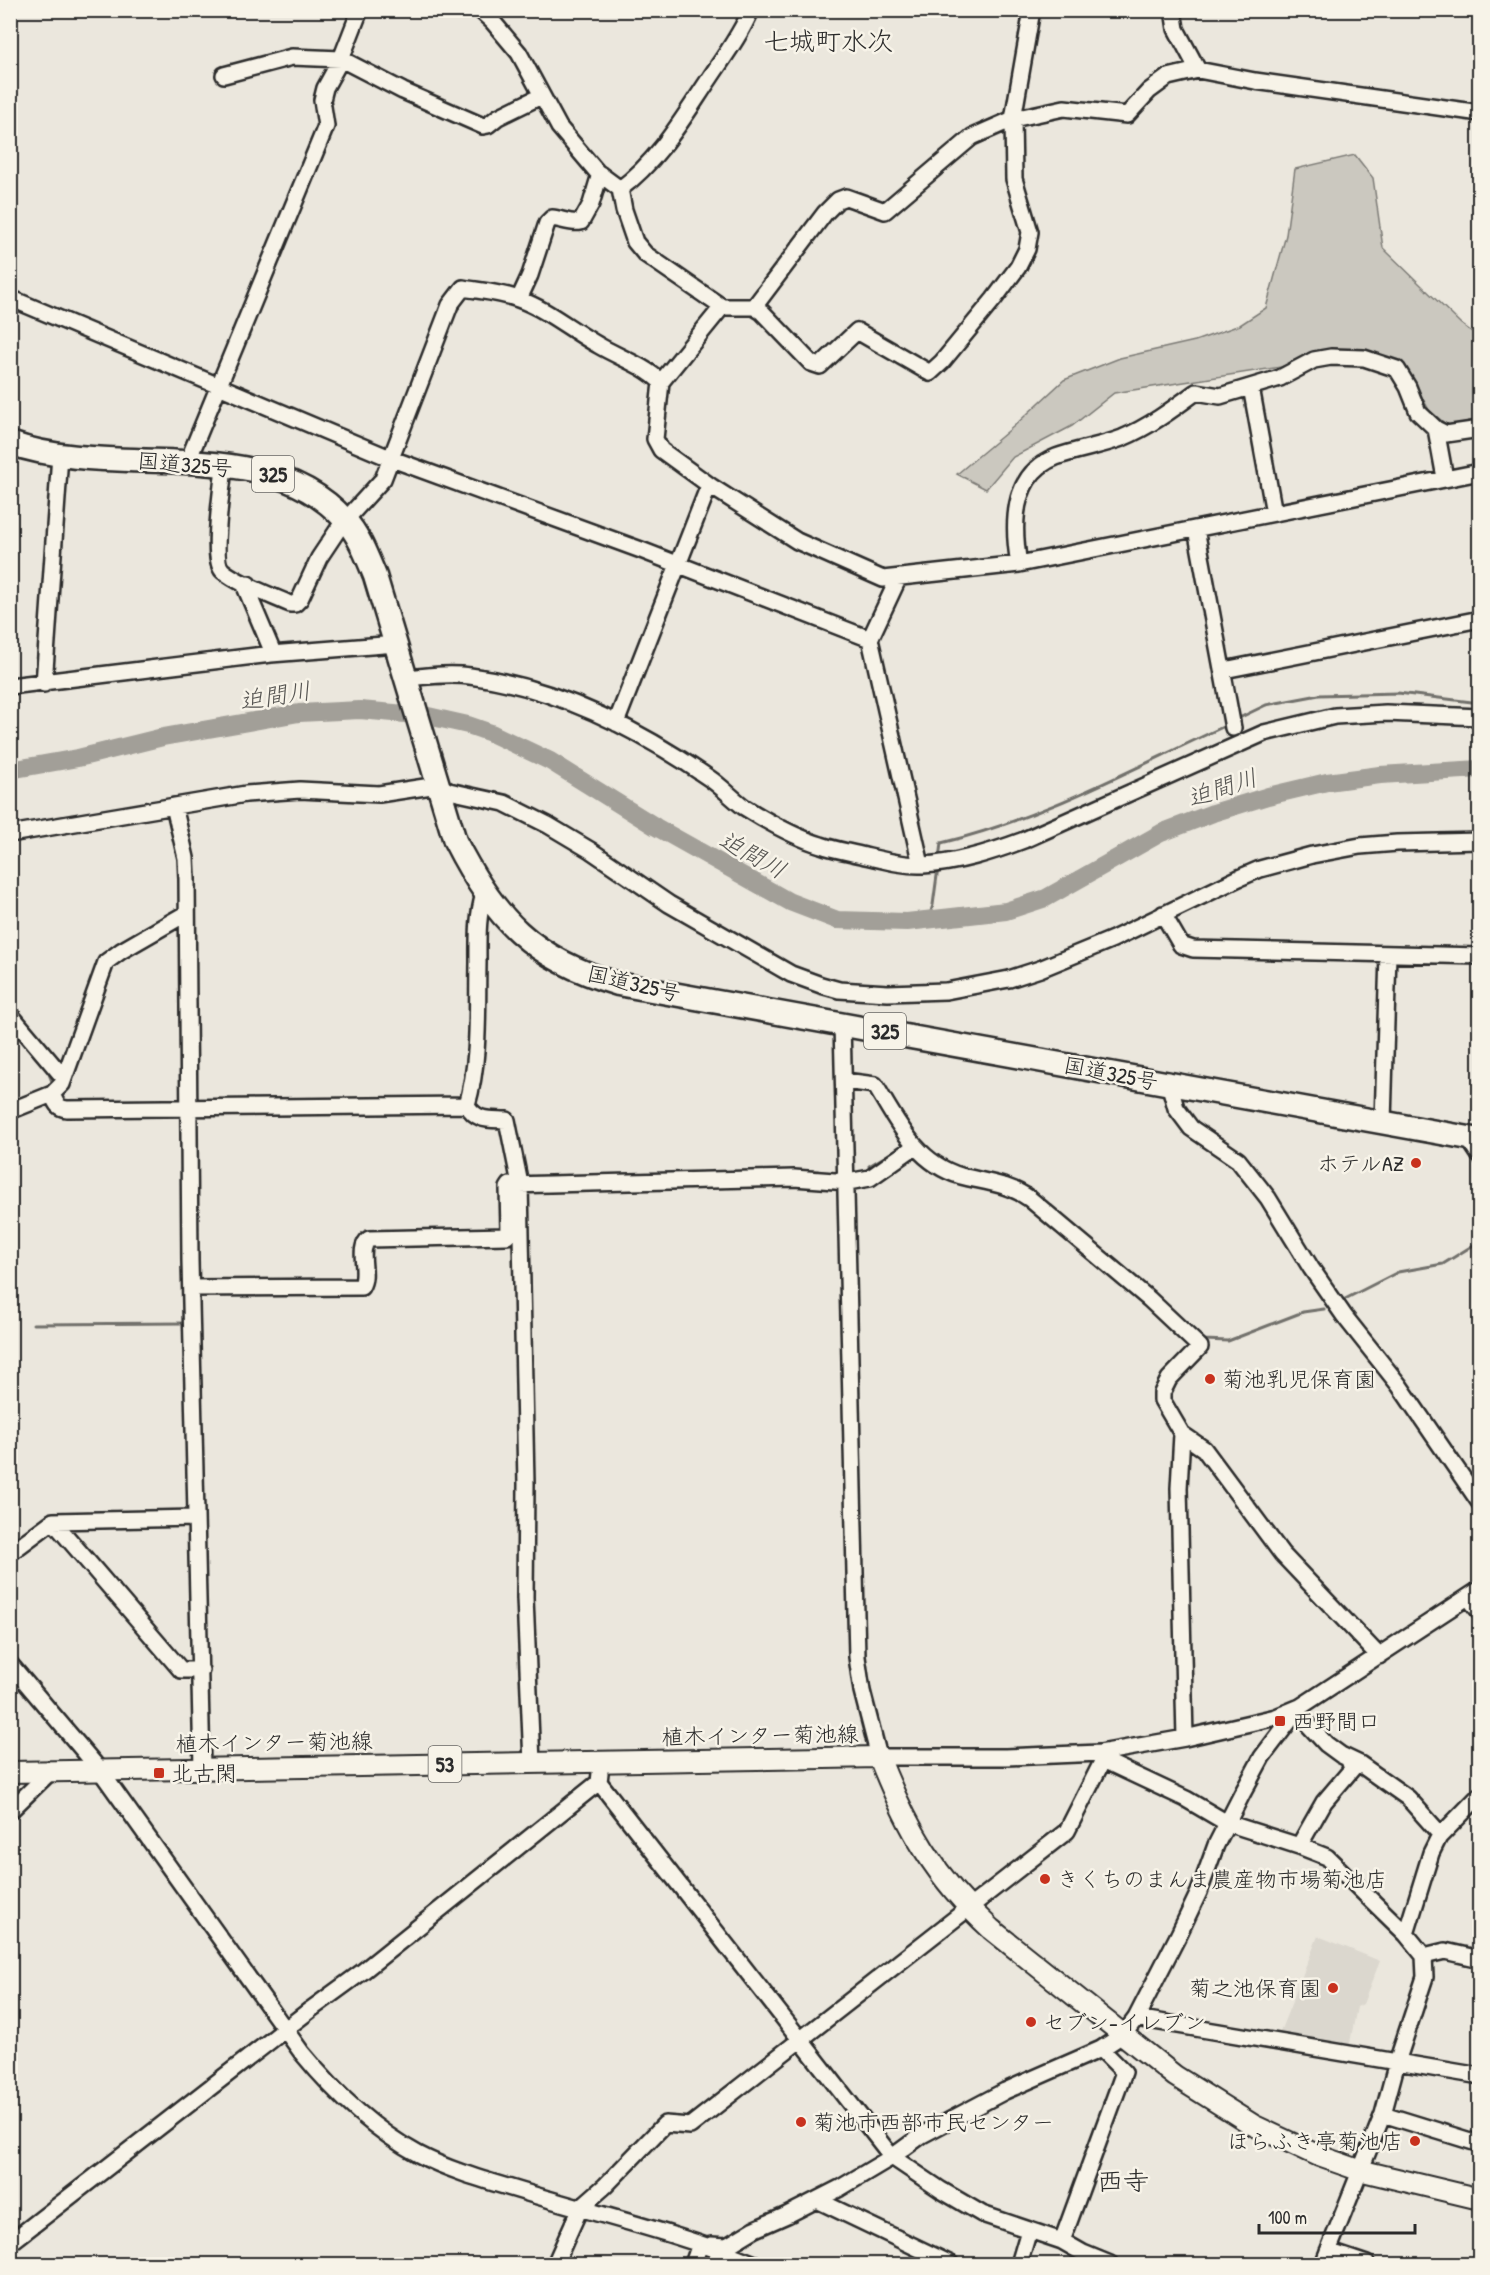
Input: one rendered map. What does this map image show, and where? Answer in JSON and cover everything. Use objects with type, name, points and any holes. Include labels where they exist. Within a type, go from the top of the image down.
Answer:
[{"type":"highway","name":"国道325号","points":[[10,443],[60,455],[187,463],[264,471],[291,480],[323,499],[346,520],[371,565],[425,738],[454,841],[484,894],[499,914],[530,943],[564,964],[618,984],[1383,1122],[1476,1145]]},
{"type":"main road","name":"植木インター菊池線","points":[[10,1772],[879,1757],[904,1818],[935,1868],[968,1908],[1000,1936],[1130,2026],[1175,2076],[1252,2125],[1319,2156],[1359,2170],[1479,2199]]},
{"type":"street","points":[[187,463],[326,126],[322,100],[325,88],[341,59],[360,10]]},
{"type":"street","points":[[480,10],[495,16],[531,72],[541,96],[559,127],[600,174],[620,189],[624,210],[635,242],[645,254],[722,307],[754,307],[762,312],[811,363],[820,366],[856,331],[930,373],[942,362],[994,299],[1018,267],[1027,249],[1030,232],[1014,178],[1013,119],[1032,10]]},
{"type":"street","points":[[620,189],[647,166],[660,151],[719,63],[751,10]]},
{"type":"street","points":[[1173,10],[1176,28],[1198,70]]},
{"type":"street","points":[[224,75],[292,57],[341,59],[397,88],[483,126],[541,96]]},
{"type":"street","points":[[754,307],[825,213],[838,200],[846,197],[885,211],[972,137],[1013,119],[1065,108],[1128,115],[1149,91],[1168,77],[1198,70],[1255,81],[1479,113]]},
{"type":"street","points":[[519,299],[530,275],[547,223],[552,218],[564,219],[574,224],[581,222],[591,204],[600,174]]},
{"type":"street","points":[[224,466],[216,558],[222,571],[290,604],[295,604],[300,599],[319,558],[341,525],[383,479],[450,305],[463,288],[500,293],[519,299],[561,320],[598,345],[625,358],[662,382]]},
{"type":"street","points":[[10,298],[392,459],[678,564],[870,639]]},
{"type":"street","points":[[722,307],[662,382],[657,407],[655,439],[661,450],[712,487],[797,541],[883,579],[1019,564],[1479,472]]},
{"type":"street","points":[[1019,564],[1015,534],[1017,498],[1034,472],[1045,462],[1122,438],[1159,419],[1197,392],[1220,396],[1280,378],[1314,360],[1331,357],[1364,358],[1397,369],[1408,387],[1418,412],[1436,429],[1446,434],[1479,429]]},
{"type":"street","points":[[1251,387],[1274,513]]},
{"type":"street","points":[[1436,429],[1445,478]]},
{"type":"street","points":[[44,684],[60,455]]},
{"type":"street","points":[[616,723],[706,493],[712,487]]},
{"type":"street","points":[[1196,529],[1233,728]]},
{"type":"street","points":[[899,577],[870,639],[921,865]]},
{"type":"street","points":[[248,584],[246,589],[271,648],[271,654]]},
{"type":"street","points":[[1224,670],[1479,619]]},
{"type":"street","points":[[10,686],[44,684],[271,654],[396,644]]},
{"type":"street","points":[[407,682],[441,675],[468,676],[524,686],[557,697],[616,723],[713,780],[743,806],[787,831],[820,845],[884,861],[921,865],[953,861],[1000,849],[1024,840],[1264,733],[1335,716],[1386,713],[1479,717]]},
{"type":"street","points":[[10,834],[271,792],[300,790],[379,794],[438,784],[457,794],[504,803],[549,825],[669,904],[759,957],[807,980],[839,990],[866,993],[946,991],[1009,979],[1071,958],[1260,869],[1312,855],[1388,844],[1479,841]]},
{"type":"street","points":[[174,806],[186,858],[191,1288],[202,1767]]},
{"type":"street","points":[[484,894],[478,913],[478,1005],[472,1088],[467,1105],[473,1115],[507,1120],[520,1184],[526,1484],[525,1598],[532,1763]]},
{"type":"street","points":[[10,1111],[52,1094],[64,1078],[106,962],[187,913]]},
{"type":"street","points":[[1163,914],[1181,945],[1193,949],[1479,956]]},
{"type":"street","points":[[1383,1122],[1388,954]]},
{"type":"street","points":[[10,1014],[64,1078]]},
{"type":"street","points":[[842,1023],[848,1182],[857,1657],[864,1701],[879,1757],[1101,1756],[1297,1711]]},
{"type":"street","points":[[845,1082],[874,1085],[914,1147],[929,1160],[950,1172],[1011,1187],[1023,1193],[1149,1299],[1200,1347],[1168,1379],[1162,1393],[1162,1400],[1182,1434],[1204,1449],[1282,1554],[1379,1656]]},
{"type":"street","points":[[1169,1083],[1176,1108],[1191,1128],[1238,1161],[1268,1198],[1338,1307],[1399,1385],[1479,1503]]},
{"type":"street","points":[[52,1094],[56,1104],[67,1109],[467,1105]]},
{"type":"street","points":[[191,1288],[361,1287],[364,1278],[364,1246],[369,1239],[507,1236],[509,1231],[508,1188],[510,1185],[784,1178],[848,1182],[870,1178],[914,1147]]},
{"type":"street","points":[[1182,1434],[1179,1488],[1185,1738]]},
{"type":"street","points":[[10,1553],[53,1521],[196,1518]]},
{"type":"street","points":[[53,1521],[181,1670],[201,1670]]},
{"type":"street","points":[[700,2244],[727,2246],[755,2229],[817,2200],[892,2157],[922,2135],[1005,2091],[1101,2049],[1130,2026],[1198,1892],[1227,1823],[1262,1757],[1297,1711],[1330,1685],[1379,1656],[1474,1593],[1479,1612]]},
{"type":"street","points":[[10,1664],[99,1769],[319,2073],[339,2094],[392,2138],[420,2155],[454,2169],[616,2217],[700,2244],[755,2265]]},
{"type":"street","points":[[1297,1711],[1326,1744],[1349,1760],[1360,1764],[1408,1798],[1441,1835]]},
{"type":"street","points":[[1101,1756],[1227,1823],[1327,1857],[1406,1934],[1424,1956],[1425,1977],[1397,2062],[1383,2114],[1325,2258],[1367,2265]]},
{"type":"street","points":[[555,2265],[580,2208],[606,2186],[665,2124],[690,2126],[1067,1831],[1101,1756]]},
{"type":"street","points":[[1299,1846],[1324,1802],[1352,1769],[1349,1760]]},
{"type":"street","points":[[601,1761],[599,1782],[892,2157],[982,2214],[1062,2241],[1110,2265]]},
{"type":"street","points":[[10,1811],[51,1771]]},
{"type":"street","points":[[10,2243],[362,1972],[599,1782]]},
{"type":"street","points":[[1406,1934],[1431,1853],[1441,1835],[1479,1796]]},
{"type":"street","points":[[1424,1956],[1445,1951],[1479,1959]]},
{"type":"street","points":[[1130,2026],[1397,2062],[1479,2076]]},
{"type":"street","points":[[1062,2241],[1124,2072],[1101,2049]]},
{"type":"street","points":[[1383,2114],[1479,2144]]},
{"type":"street","points":[[817,2200],[951,2265]]},
{"type":"street","points":[[1018,2265],[1029,2230]]},
{"type":"street","points":[[693,2265],[700,2244]]},
{"type":"shaded area","points":[[1355,155],[1373,178],[1383,248],[1461,324],[1479,337],[1479,419],[1448,426],[1429,410],[1406,367],[1356,350],[1324,352],[1281,367],[1114,393],[1072,426],[1013,457],[986,489],[957,474],[1064,380],[1120,358],[1195,341],[1240,325],[1266,308],[1286,235],[1295,169]]},
{"type":"shaded area","name":"菊之池保育園","points":[[1318,1936],[1380,1961],[1363,2004],[1357,2007],[1348,2053],[1276,2042]]},
{"type":"waterway","points":[[1235,720],[1266,705],[1319,695],[1398,693],[1480,703]]},
{"type":"waterway","name":"迫間川","points":[[10,770],[78,758],[163,737],[299,713],[360,710],[428,716],[491,733],[550,761],[656,827],[790,902],[837,920],[907,922],[1006,911],[1046,898],[1161,833],[1213,813],[1268,796],[1327,782],[1380,775],[1480,769]]},
{"type":"waterway","points":[[939,859],[941,843],[978,833],[1051,806],[1227,725]]},
{"type":"waterway","points":[[928,921],[933,905],[938,868]]},
{"type":"waterway","points":[[47,1069],[53,1084]]},
{"type":"waterway","points":[[869,1166],[896,1150]]},
{"type":"waterway","points":[[802,1171],[818,1171]]},
{"type":"waterway","points":[[1345,1299],[1398,1272],[1443,1264],[1480,1241]]},
{"type":"waterway","points":[[1200,1337],[1204,1340],[1228,1341],[1303,1312],[1324,1309]]},
{"type":"waterway","points":[[33,1324],[187,1323]]},
{"type":"place","name":"ホテルAZ","points":[[1416,1163]]},
{"type":"place","name":"菊池乳児保育園","points":[[1210,1379]]},
{"type":"place","name":"西野間口","points":[[1280,1721]]},
{"type":"place","name":"北古閑","points":[[159,1773]]},
{"type":"place","name":"きくちのまんま農産物市場菊池店","points":[[1045,1879]]},
{"type":"place","name":"菊之池保育園","points":[[1333,1988]]},
{"type":"place","name":"セブン-イレブン","points":[[1031,2022]]},
{"type":"place","name":"菊池市西部市民センター","points":[[801,2122]]},
{"type":"place","name":"ほらふき亭菊池店","points":[[1415,2141]]},
{"type":"district","name":"七城町水次","points":[[828,40]]},
{"type":"district","name":"西寺","points":[[1123,2180]]}]
